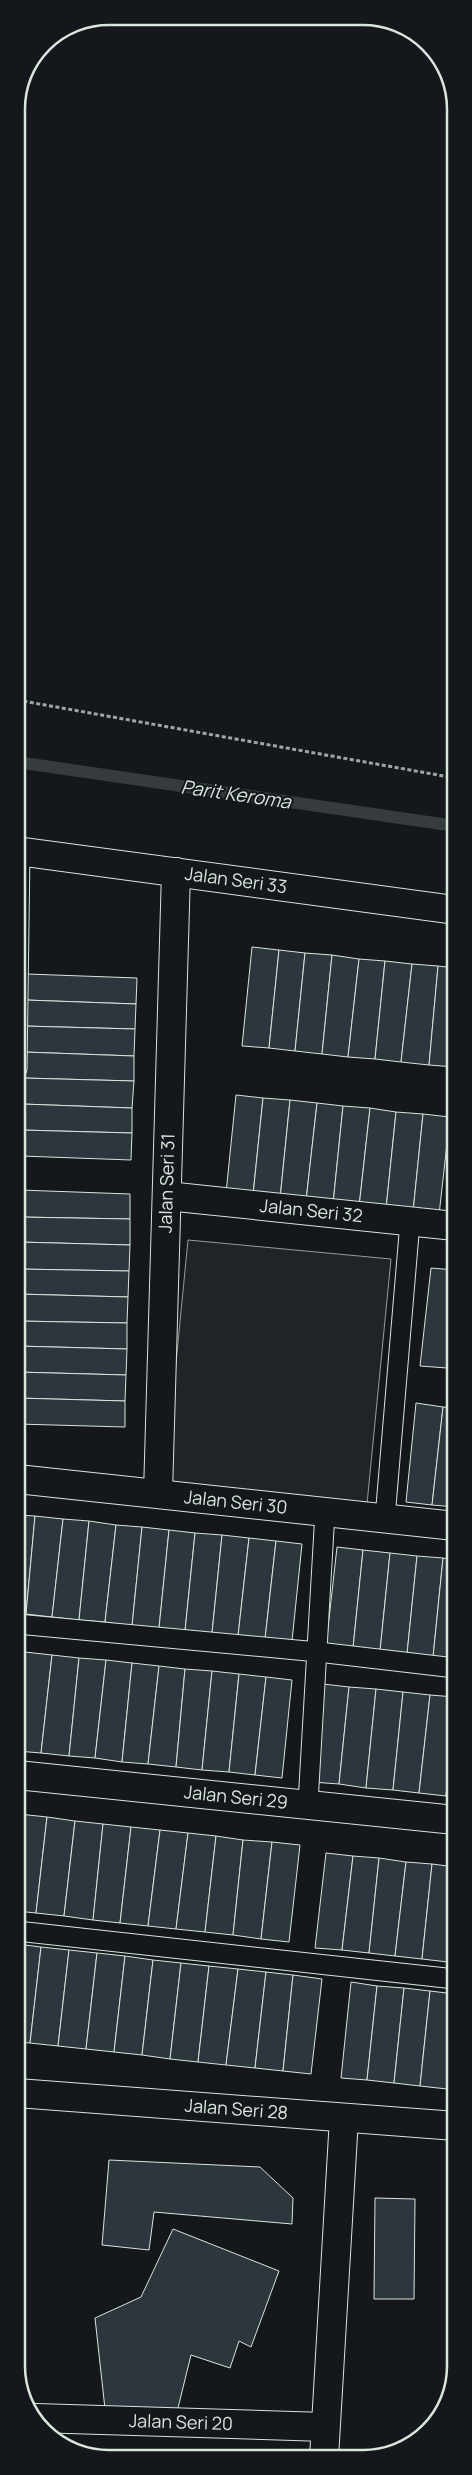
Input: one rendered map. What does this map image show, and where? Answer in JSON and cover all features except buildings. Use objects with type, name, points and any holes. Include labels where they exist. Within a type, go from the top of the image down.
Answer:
[{"type":"street","name":"Jalan Seri 33","points":[[25,852],[447,909]]},
{"type":"street","name":"Jalan Seri 31","points":[[158,1493],[176,872]]},
{"type":"street","name":"Jalan Seri 32","points":[[167,1196],[447,1225]]},
{"type":"street","name":"Jalan Seri 30","points":[[25,1479],[447,1525]]},
{"type":"street","name":"Jalan Seri 29","points":[[25,1776],[447,1819]]},
{"type":"street","name":"Jalan Seri 28","points":[[25,2094],[447,2125]]},
{"type":"street","points":[[324,2450],[344,2118]]},
{"type":"street","name":"Jalan Seri 20","points":[[43,2418],[325,2427]]},
{"type":"lane","points":[[385,1518],[410,1222]]},
{"type":"lane","points":[[308,1804],[325,1512]]},
{"type":"lane","points":[[25,1625],[318,1652],[447,1667]]},
{"type":"lane","points":[[25,1932],[447,1978]]},
{"type":"path","points":[[25,701],[447,777]]},
{"type":"shaded area","points":[[188,1240],[391,1259],[367,1504],[164,1485]]},
{"type":"waterway","name":"Parit Keroma","points":[[25,763],[447,825]]}]
